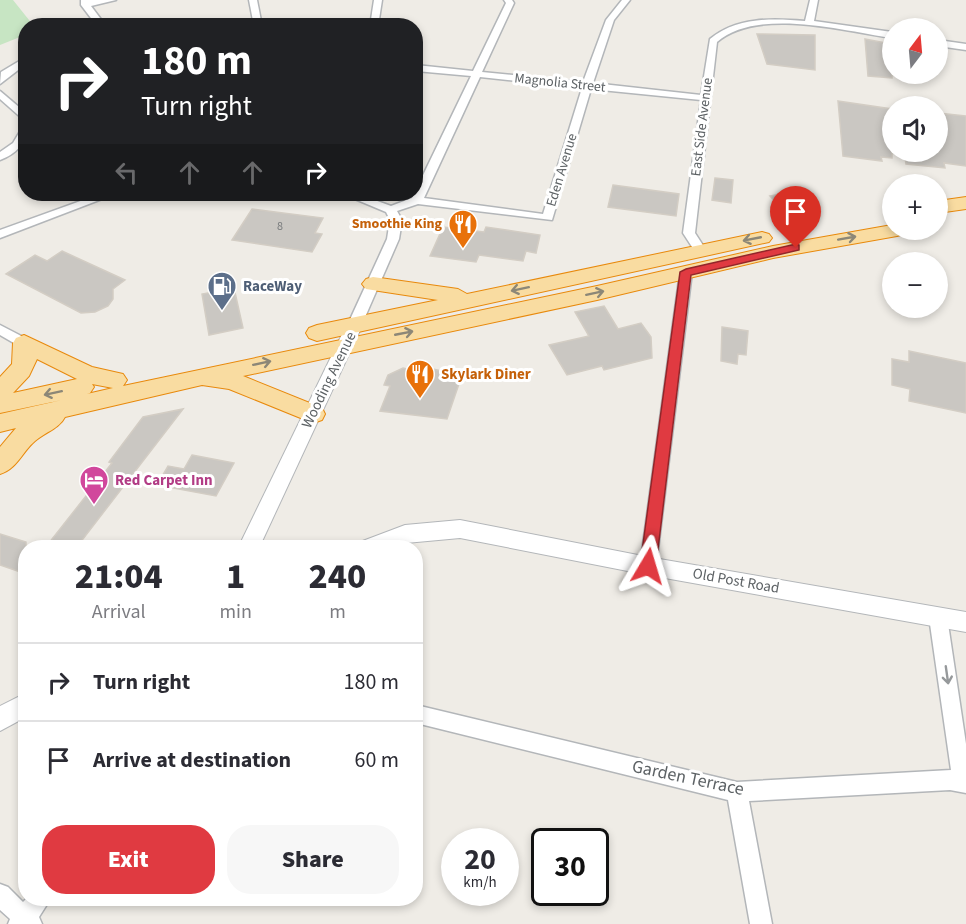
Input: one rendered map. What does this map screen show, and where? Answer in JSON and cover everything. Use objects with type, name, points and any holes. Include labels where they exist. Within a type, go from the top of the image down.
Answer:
[{"type":"highway","points":[[948,206],[966,203]]},
{"type":"highway","points":[[0,423],[199,377],[476,299],[700,250],[882,216]]},
{"type":"highway","points":[[948,223],[966,220]]},
{"type":"highway","points":[[0,404],[114,380],[882,233]]},
{"type":"highway","points":[[373,284],[476,299]]},
{"type":"highway","points":[[24,343],[86,374],[114,380]]},
{"type":"highway","points":[[0,390],[18,375],[24,366],[27,356],[24,343]]},
{"type":"highway","points":[[199,377],[232,381],[313,414]]},
{"type":"highway","points":[[0,464],[26,434],[71,407]]},
{"type":"street","points":[[85,3],[112,0]]},
{"type":"street","points":[[253,0],[256,18]]},
{"type":"street","points":[[375,18],[378,0]]},
{"type":"street","points":[[423,187],[510,3],[508,0]]},
{"type":"street","name":"Eden Avenue","points":[[423,201],[548,218],[610,20],[626,0]]},
{"type":"street","points":[[814,0],[809,23],[882,34]]},
{"type":"street","points":[[85,3],[96,18]]},
{"type":"street","name":"East Side Avenue","points":[[700,250],[689,233],[713,41],[717,34],[747,24],[809,23]]},
{"type":"street","points":[[948,44],[966,47]]},
{"type":"street","points":[[0,81],[4,74],[18,65]]},
{"type":"street","name":"Magnolia Street","points":[[423,69],[705,98]]},
{"type":"street","points":[[0,94],[18,111]]},
{"type":"street","points":[[0,157],[18,143]]},
{"type":"street","points":[[0,234],[90,201]]},
{"type":"street","points":[[367,201],[391,210]]},
{"type":"street","name":"Eden Avenue","points":[[391,210],[414,201]]},
{"type":"street","name":"Wooding Avenue","points":[[252,540],[351,334],[393,239],[396,220],[391,210]]},
{"type":"street","points":[[648,566],[686,272]]},
{"type":"street","points":[[0,328],[24,343]]},
{"type":"street","name":"Old Post Road","points":[[389,540],[405,534],[460,529],[648,566],[966,622]]},
{"type":"street","points":[[938,617],[964,783]]},
{"type":"street","points":[[0,719],[18,709]]},
{"type":"street","name":"Garden Terrace","points":[[423,716],[737,792],[950,780],[964,783]]},
{"type":"street","points":[[737,792],[760,924]]},
{"type":"street","points":[[0,895],[25,922],[36,906]]},
{"type":"green space","points":[[0,0],[13,0],[27,18],[18,18],[18,38],[0,45]]},
{"type":"building","points":[[757,34],[815,35],[815,70],[767,64]]},
{"type":"building","points":[[865,39],[882,42],[882,77],[868,76]]},
{"type":"building","points":[[838,101],[882,108],[882,161],[843,156]]},
{"type":"building","points":[[948,114],[966,116],[966,166],[944,163],[945,168],[906,164],[906,162],[948,162]]},
{"type":"building","points":[[715,178],[733,180],[731,203],[712,200]]},
{"type":"building","points":[[613,185],[679,194],[676,216],[608,207]]},
{"type":"building","points":[[797,191],[810,205],[783,210],[770,196]]},
{"type":"building","points":[[252,209],[323,218],[315,233],[322,234],[312,252],[232,240]]},
{"type":"building","points":[[443,227],[484,232],[486,227],[540,235],[536,253],[526,251],[523,261],[479,255],[476,262],[430,256]]},
{"type":"building","points":[[62,251],[125,280],[113,289],[113,299],[108,306],[95,312],[81,313],[6,274],[35,255],[47,261]]},
{"type":"building","name":"RaceWay","points":[[234,288],[243,328],[209,335],[202,294]]},
{"type":"building","points":[[604,306],[618,329],[641,323],[651,337],[652,358],[604,370],[602,366],[567,375],[549,345],[589,336],[575,312]]},
{"type":"building","points":[[722,327],[748,331],[746,355],[738,354],[737,364],[721,361]]},
{"type":"building","points":[[909,351],[966,363],[966,413],[909,401],[910,389],[892,385],[892,359],[909,362]]},
{"type":"building","name":"Skylark Diner","points":[[418,366],[462,375],[447,419],[380,411],[390,386],[384,385],[388,375],[403,368],[417,371]]},
{"type":"building","name":"Red Carpet Inn","points":[[183,409],[82,540],[51,540],[112,463],[109,462],[143,417]]},
{"type":"building","points":[[192,455],[234,463],[216,496],[157,485],[168,466],[184,469]]},
{"type":"building","points":[[0,534],[20,540],[18,571],[0,565]]},
{"type":"place","name":"Smoothie King","points":[[463,250]]},
{"type":"place","name":"RaceWay","points":[[222,312]]},
{"type":"place","name":"Skylark Diner","points":[[420,400]]},
{"type":"place","name":"Red Carpet Inn","points":[[94,506]]},
{"type":"route","points":[[648,566],[686,272],[796,248]]}]
